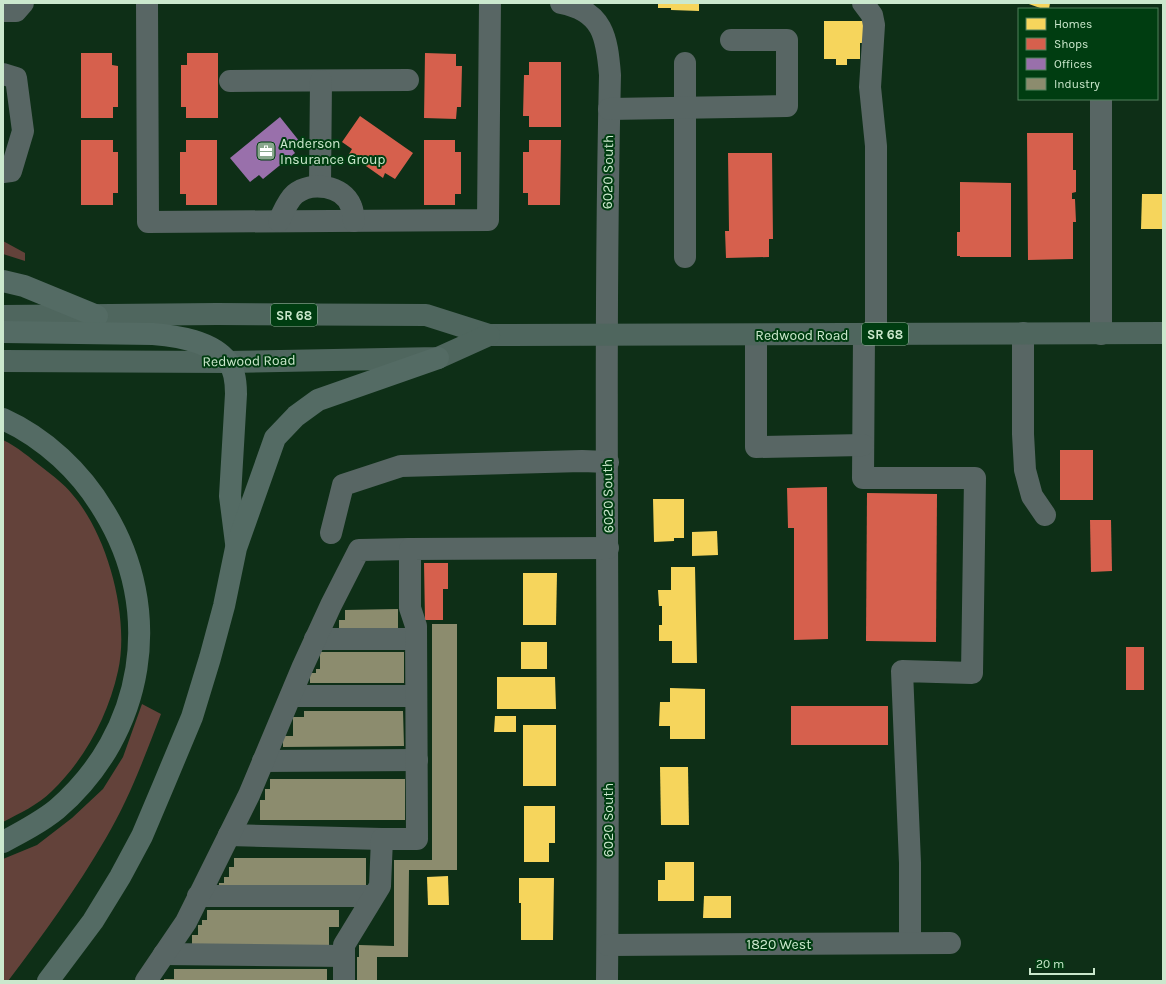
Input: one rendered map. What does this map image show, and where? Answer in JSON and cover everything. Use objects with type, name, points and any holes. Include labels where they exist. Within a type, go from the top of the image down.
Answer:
[{"type":"highway","points":[[3,281],[24,286],[97,316]]},
{"type":"highway","points":[[3,332],[153,334],[172,336],[212,349],[228,362],[235,378],[236,394],[230,496],[236,548]]},
{"type":"highway","points":[[48,981],[93,921],[142,836],[192,717],[224,606],[236,548],[275,438],[296,416],[318,400],[438,358]]},
{"type":"highway","points":[[3,419],[20,428],[51,449],[86,484],[100,503],[113,525],[122,545],[130,568],[139,615],[139,642],[135,677],[121,723],[109,746],[76,791],[56,809],[31,827],[3,842]]},
{"type":"main road","name":"Redwood Road","points":[[3,316],[217,314],[426,315],[489,335],[1023,333],[1163,334]]},
{"type":"main road","name":"Redwood Road","points":[[3,361],[228,362],[438,358],[489,335]]},
{"type":"street","points":[[3,11],[16,11],[23,3]]},
{"type":"street","points":[[147,3],[148,222],[488,220],[490,3]]},
{"type":"street","name":"6020 South","points":[[561,3],[579,8],[592,14],[604,38],[608,53],[609,109],[606,334],[608,462],[607,981]]},
{"type":"street","points":[[863,3],[872,15],[874,25],[870,87],[876,146],[870,334],[863,445],[863,478],[975,478],[972,673],[902,671],[910,863],[910,943]]},
{"type":"street","points":[[609,109],[787,106],[787,40],[731,40]]},
{"type":"street","points":[[685,63],[685,256]]},
{"type":"street","points":[[3,74],[16,78],[23,131],[11,171],[3,172]]},
{"type":"street","points":[[230,80],[408,80]]},
{"type":"street","points":[[320,186],[321,81]]},
{"type":"street","points":[[1101,100],[1102,334]]},
{"type":"street","points":[[279,222],[294,194],[320,186],[334,189],[343,194],[351,206],[354,221]]},
{"type":"street","points":[[1023,333],[1023,434],[1025,470],[1032,496],[1045,515]]},
{"type":"street","points":[[756,335],[756,446],[863,445]]},
{"type":"street","points":[[331,533],[343,484],[401,466],[582,461],[608,462]]},
{"type":"street","points":[[146,981],[186,922],[229,835],[263,761],[315,640],[359,550],[608,548]]},
{"type":"street","points":[[229,835],[382,840],[417,839],[416,626],[410,608],[410,550]]},
{"type":"street","points":[[315,640],[416,639]]},
{"type":"street","points":[[291,696],[416,696]]},
{"type":"street","points":[[263,761],[417,760]]},
{"type":"street","points":[[344,981],[344,945],[380,886],[382,840]]},
{"type":"street","points":[[198,896],[373,896]]},
{"type":"street","name":"1820 West","points":[[608,945],[950,944]]},
{"type":"street","points":[[164,954],[344,956]]},
{"type":"shaded area","points":[[3,241],[25,253],[25,261],[3,254]]},
{"type":"shaded area","points":[[3,440],[24,453],[58,480],[69,490],[85,511],[106,554],[113,578],[121,627],[121,650],[114,688],[94,736],[85,751],[64,779],[47,796],[3,822]]},
{"type":"shaded area","points":[[142,704],[161,714],[122,808],[95,857],[59,911],[8,981],[3,981],[3,859],[37,845],[72,818],[103,789],[123,757]]},
{"type":"building: Homes","points":[[658,3],[699,3],[699,11],[658,8]]},
{"type":"building: Homes","points":[[1026,3],[1050,3],[1049,8],[1040,8]]},
{"type":"building: Homes","points":[[824,21],[863,21],[863,43],[860,43],[860,59],[847,59],[847,65],[836,65],[836,59],[824,59]]},
{"type":"building: Homes","points":[[1142,194],[1163,194],[1163,229],[1141,229]]},
{"type":"building: Homes","points":[[653,499],[684,499],[684,538],[674,538],[674,541],[654,542]]},
{"type":"building: Homes","points":[[717,531],[718,555],[692,556],[692,532]]},
{"type":"building: Homes","points":[[671,567],[695,567],[697,663],[672,663],[672,641],[659,641],[659,625],[662,625],[662,606],[659,606],[658,590],[671,590]]},
{"type":"building: Homes","points":[[523,573],[557,573],[556,625],[523,625]]},
{"type":"building: Homes","points":[[521,642],[547,642],[547,669],[521,669]]},
{"type":"building: Homes","points":[[497,677],[555,677],[556,709],[497,709]]},
{"type":"building: Homes","points":[[670,688],[705,689],[705,739],[670,739],[670,726],[659,726],[660,702],[670,702]]},
{"type":"building: Homes","points":[[495,716],[516,716],[516,732],[494,732]]},
{"type":"building: Homes","points":[[523,725],[556,725],[556,786],[523,786]]},
{"type":"building: Homes","points":[[660,767],[688,767],[689,825],[661,825]]},
{"type":"building: Homes","points":[[524,806],[555,806],[555,843],[549,843],[549,862],[524,862]]},
{"type":"building: Homes","points":[[665,862],[694,862],[694,901],[658,901],[658,880],[665,880]]},
{"type":"building: Homes","points":[[448,876],[449,905],[428,905],[427,877]]},
{"type":"building: Homes","points":[[519,878],[554,878],[553,940],[521,940]]},
{"type":"building: Homes","points":[[704,896],[731,896],[731,918],[703,918]]},
{"type":"building: Shops","points":[[81,53],[112,53],[112,65],[118,66],[118,107],[113,107],[113,118],[81,118]]},
{"type":"building: Shops","points":[[187,53],[218,53],[218,118],[186,118],[186,107],[181,107],[181,65],[187,65]]},
{"type":"building: Shops","points":[[425,53],[456,54],[456,66],[462,66],[461,107],[457,107],[456,119],[424,118]]},
{"type":"building: Shops","points":[[529,62],[561,62],[561,127],[529,127],[529,116],[523,116],[524,75],[529,75]]},
{"type":"building: Shops","points":[[360,116],[413,153],[395,179],[385,173],[383,178],[349,154],[352,149],[342,142]]},
{"type":"building: Shops","points":[[1027,133],[1073,133],[1073,170],[1076,170],[1076,192],[1072,193],[1072,199],[1075,199],[1076,222],[1073,222],[1073,259],[1028,260]]},
{"type":"building: Shops","points":[[81,140],[113,140],[113,152],[118,152],[118,193],[113,193],[113,205],[81,205]]},
{"type":"building: Shops","points":[[186,140],[217,140],[217,205],[186,205],[186,194],[180,194],[180,152],[186,152]]},
{"type":"building: Shops","points":[[424,140],[455,140],[455,152],[461,152],[461,194],[455,194],[455,205],[424,205]]},
{"type":"building: Shops","points":[[529,140],[561,140],[560,205],[528,205],[528,193],[523,193],[523,152],[529,152]]},
{"type":"building: Shops","points":[[728,153],[772,153],[773,239],[769,239],[769,257],[726,258],[725,231],[729,231]]},
{"type":"building: Shops","points":[[960,182],[1011,183],[1011,257],[957,256],[957,232],[960,232]]},
{"type":"building: Shops","points":[[1060,450],[1093,450],[1093,500],[1060,500]]},
{"type":"building: Shops","points":[[827,487],[828,639],[794,640],[794,528],[788,528],[787,488]]},
{"type":"building: Shops","points":[[867,493],[937,494],[936,642],[866,641]]},
{"type":"building: Shops","points":[[1090,520],[1111,520],[1112,571],[1091,572]]},
{"type":"building: Shops","points":[[424,563],[448,563],[448,589],[443,589],[443,620],[425,620]]},
{"type":"building: Shops","points":[[1126,647],[1144,647],[1144,690],[1126,690]]},
{"type":"building: Shops","points":[[791,706],[888,706],[888,745],[791,745]]},
{"type":"building: Offices","name":"Anderson Insurance Group","points":[[280,117],[300,142],[292,149],[295,153],[263,179],[259,175],[250,182],[230,158]]},
{"type":"building: Industry","points":[[398,609],[398,630],[339,630],[339,620],[345,620],[345,610]]},
{"type":"building: Industry","points":[[432,624],[457,624],[457,870],[409,870],[408,957],[377,957],[377,981],[357,981],[357,957],[359,957],[359,945],[394,946],[394,860],[432,860]]},
{"type":"building: Industry","points":[[320,652],[404,652],[404,683],[310,683],[310,673],[316,673],[316,669],[320,669]]},
{"type":"building: Industry","points":[[304,711],[403,711],[404,746],[283,747],[283,736],[293,736],[293,717],[304,717]]},
{"type":"building: Industry","points":[[270,779],[405,779],[405,820],[260,820],[260,800],[265,800],[265,789],[270,789]]},
{"type":"building: Industry","points":[[234,858],[366,858],[366,888],[219,888],[219,883],[224,883],[224,877],[229,877],[229,867],[234,867]]},
{"type":"building: Industry","points":[[207,910],[339,910],[339,927],[329,927],[329,946],[192,945],[192,935],[198,935],[198,925],[202,925],[202,920],[207,920]]},
{"type":"building: Industry","points":[[174,969],[327,969],[327,981],[164,981],[164,979],[174,979]]},
{"type":"place","name":"Anderson Insurance Group","points":[[266,151]]}]
